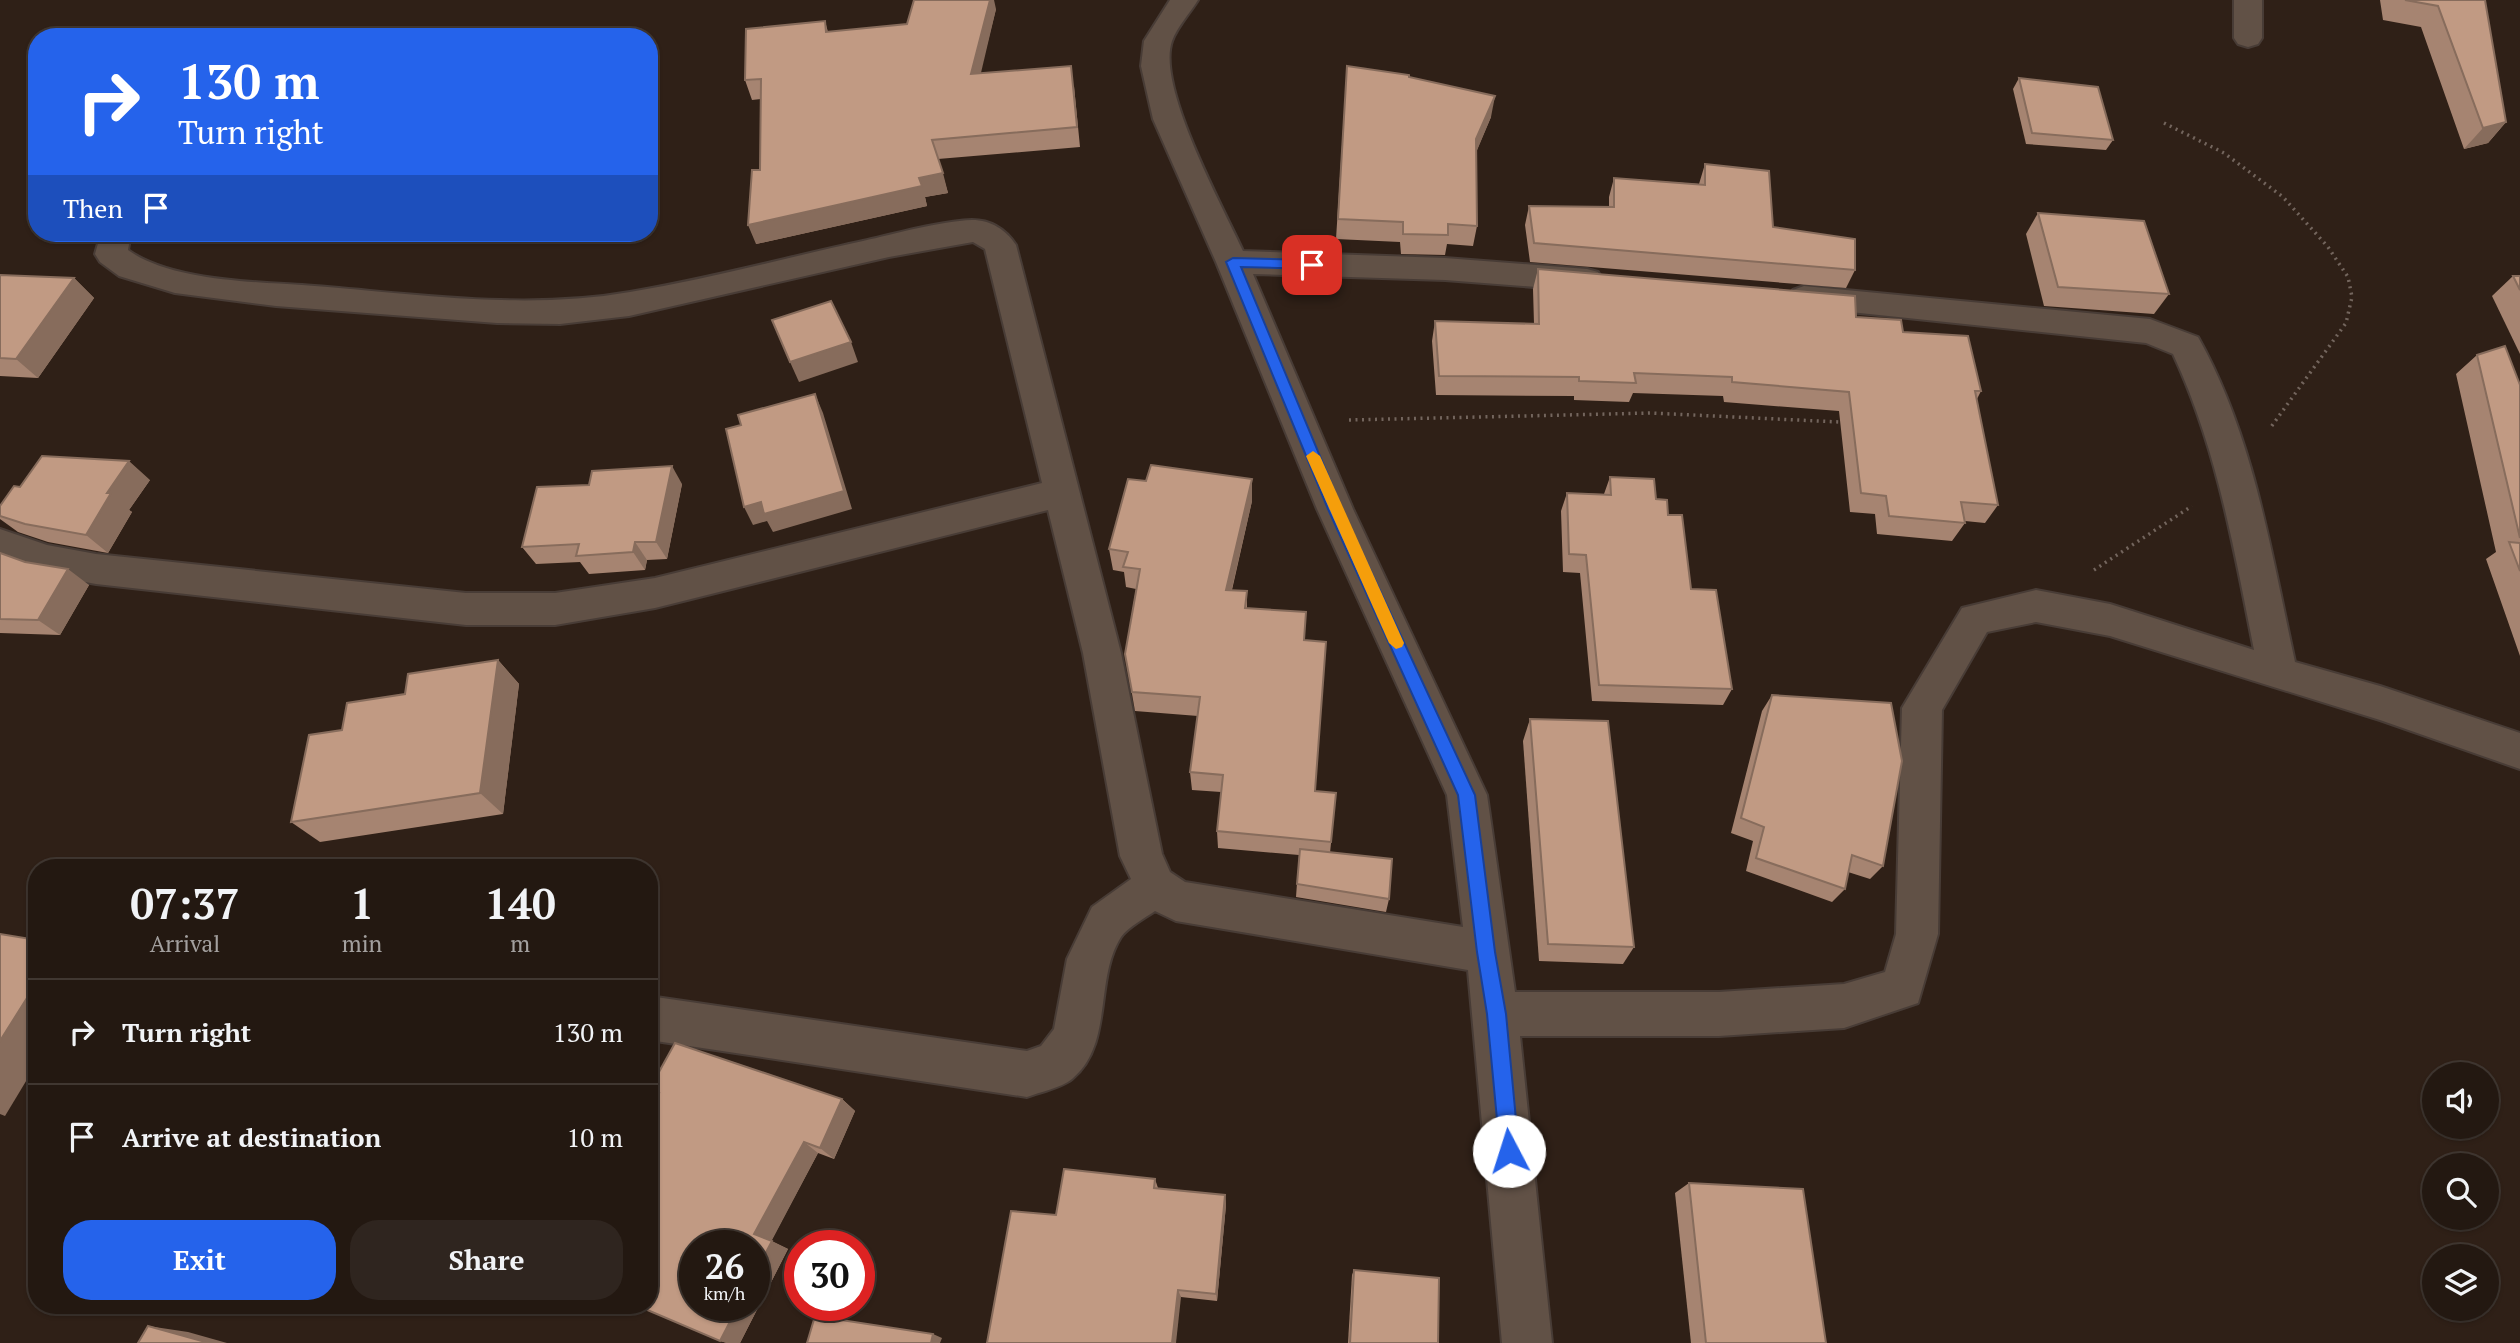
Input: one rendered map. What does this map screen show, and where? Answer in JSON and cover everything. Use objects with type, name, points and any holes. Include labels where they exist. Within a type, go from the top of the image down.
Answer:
[{"type":"street","points":[[1184,0],[1158,41],[1155,66],[1168,119],[1233,262],[1335,509],[1467,795],[1496,1014],[1527,1343]]},
{"type":"street","points":[[2248,0],[2248,38]]},
{"type":"street","points":[[114,242],[111,254],[130,268],[175,282],[276,295],[497,311],[560,312],[629,304],[949,236],[973,232],[990,235],[1000,244],[1102,653],[1142,856],[1155,886],[1176,901],[1486,952]]},
{"type":"street","points":[[1233,262],[1445,269],[1622,283]]},
{"type":"street","points":[[1771,295],[2150,331],[2174,338],[2186,346],[2203,378],[2235,478],[2278,674]]},
{"type":"street","points":[[0,544],[47,561],[96,569],[466,609],[555,609],[654,593],[1060,493]]},
{"type":"street","points":[[1496,1014],[1719,1014],[1844,1006],[1902,988],[1917,934],[1923,708],[1975,619],[2036,606],[2110,620],[2278,674],[2380,703],[2520,751]]},
{"type":"street","points":[[658,1019],[1027,1074],[1056,1063],[1074,1039],[1089,959],[1107,922],[1155,886]]},
{"type":"path","points":[[2036,606],[2235,478],[2346,323],[2352,297],[2348,277],[2328,247],[2283,197],[2224,153],[2164,123]]},
{"type":"path","points":[[1299,421],[1651,413],[1839,422]]},
{"type":"building","points":[[914,0],[990,0],[971,74],[1071,66],[1077,127],[932,140],[943,173],[919,178],[922,186],[748,225],[752,170],[760,170],[761,79],[745,80],[746,29],[825,21],[826,32],[907,24]]},
{"type":"building","points":[[2405,0],[2485,0],[2506,122],[2483,128],[2438,6]]},
{"type":"building","points":[[1347,66],[1409,75],[1495,96],[1476,139],[1477,226],[1448,224],[1448,235],[1403,234],[1403,222],[1338,219]]},
{"type":"building","points":[[2019,78],[2098,87],[2113,140],[2032,133]]},
{"type":"building","points":[[1705,164],[1769,171],[1773,227],[1855,239],[1855,270],[1534,243],[1529,206],[1614,207],[1614,178],[1705,185]]},
{"type":"building","points":[[2038,213],[2144,221],[2169,294],[2058,287]]},
{"type":"building","points":[[1538,269],[1855,296],[1856,317],[1901,320],[1903,332],[1968,336],[1981,391],[1975,391],[1998,505],[1961,502],[1965,523],[1889,516],[1886,496],[1861,493],[1849,392],[1732,382],[1732,377],[1634,373],[1636,383],[1579,381],[1579,377],[1439,376],[1435,321],[1539,324]]},
{"type":"building","points":[[0,275],[74,278],[16,359],[0,358]]},
{"type":"building","points":[[2513,276],[2520,276],[2520,290]]},
{"type":"building","points":[[831,301],[851,342],[790,362],[772,320]]},
{"type":"building","points":[[2505,346],[2520,385],[2520,538],[2477,355]]},
{"type":"building","points":[[815,394],[844,491],[764,514],[761,502],[744,507],[726,429],[741,425],[738,415]]},
{"type":"building","points":[[42,456],[129,461],[107,493],[111,493],[86,535],[25,524],[0,516],[0,506],[14,486],[20,487]]},
{"type":"building","points":[[1151,465],[1252,479],[1226,590],[1247,591],[1245,608],[1306,612],[1304,640],[1326,642],[1315,791],[1336,793],[1331,842],[1217,831],[1223,775],[1190,772],[1200,697],[1132,692],[1125,654],[1140,569],[1123,567],[1128,552],[1109,549],[1128,479],[1146,481]]},
{"type":"building","points":[[672,466],[656,542],[635,542],[633,552],[576,556],[579,544],[522,547],[537,487],[589,485],[592,471]]},
{"type":"building","points":[[1610,477],[1654,479],[1656,499],[1667,500],[1668,515],[1682,515],[1691,589],[1716,590],[1732,689],[1599,685],[1586,555],[1569,554],[1567,493],[1611,495]]},
{"type":"building","points":[[2509,542],[2520,543],[2520,571]]},
{"type":"building","points":[[0,553],[25,562],[68,569],[38,620],[0,619]]},
{"type":"building","points":[[498,660],[480,793],[291,822],[309,735],[342,730],[347,703],[405,694],[408,674]]},
{"type":"building","points":[[1772,695],[1891,703],[1902,761],[1883,866],[1852,855],[1845,889],[1756,858],[1764,827],[1741,818]]},
{"type":"building","points":[[1530,719],[1608,721],[1634,947],[1548,944]]},
{"type":"building","points":[[1300,849],[1392,859],[1389,899],[1297,884]]},
{"type":"building","points":[[0,934],[28,939],[28,996],[0,1041]]},
{"type":"building","points":[[675,1043],[842,1099],[820,1148],[804,1142],[756,1230],[679,1230],[679,1321],[730,1321],[720,1341],[657,1314],[658,1074]]},
{"type":"building","points":[[1064,1169],[1155,1179],[1154,1188],[1225,1195],[1216,1294],[1178,1290],[1172,1343],[987,1343],[1011,1211],[1056,1215]]},
{"type":"building","points":[[1689,1183],[1803,1189],[1826,1343],[1706,1343]]},
{"type":"building","points":[[1354,1270],[1439,1278],[1438,1343],[1350,1343]]},
{"type":"building","points":[[814,1321],[848,1321],[933,1334],[931,1343],[807,1343]]},
{"type":"building","points":[[148,1326],[209,1343],[138,1343]]},
{"type":"slow traffic","points":[[1313,456],[1396,643]]},
{"type":"route","points":[[1312,265],[1233,262],[1335,509],[1467,795],[1496,1014],[1509,1151]]}]
